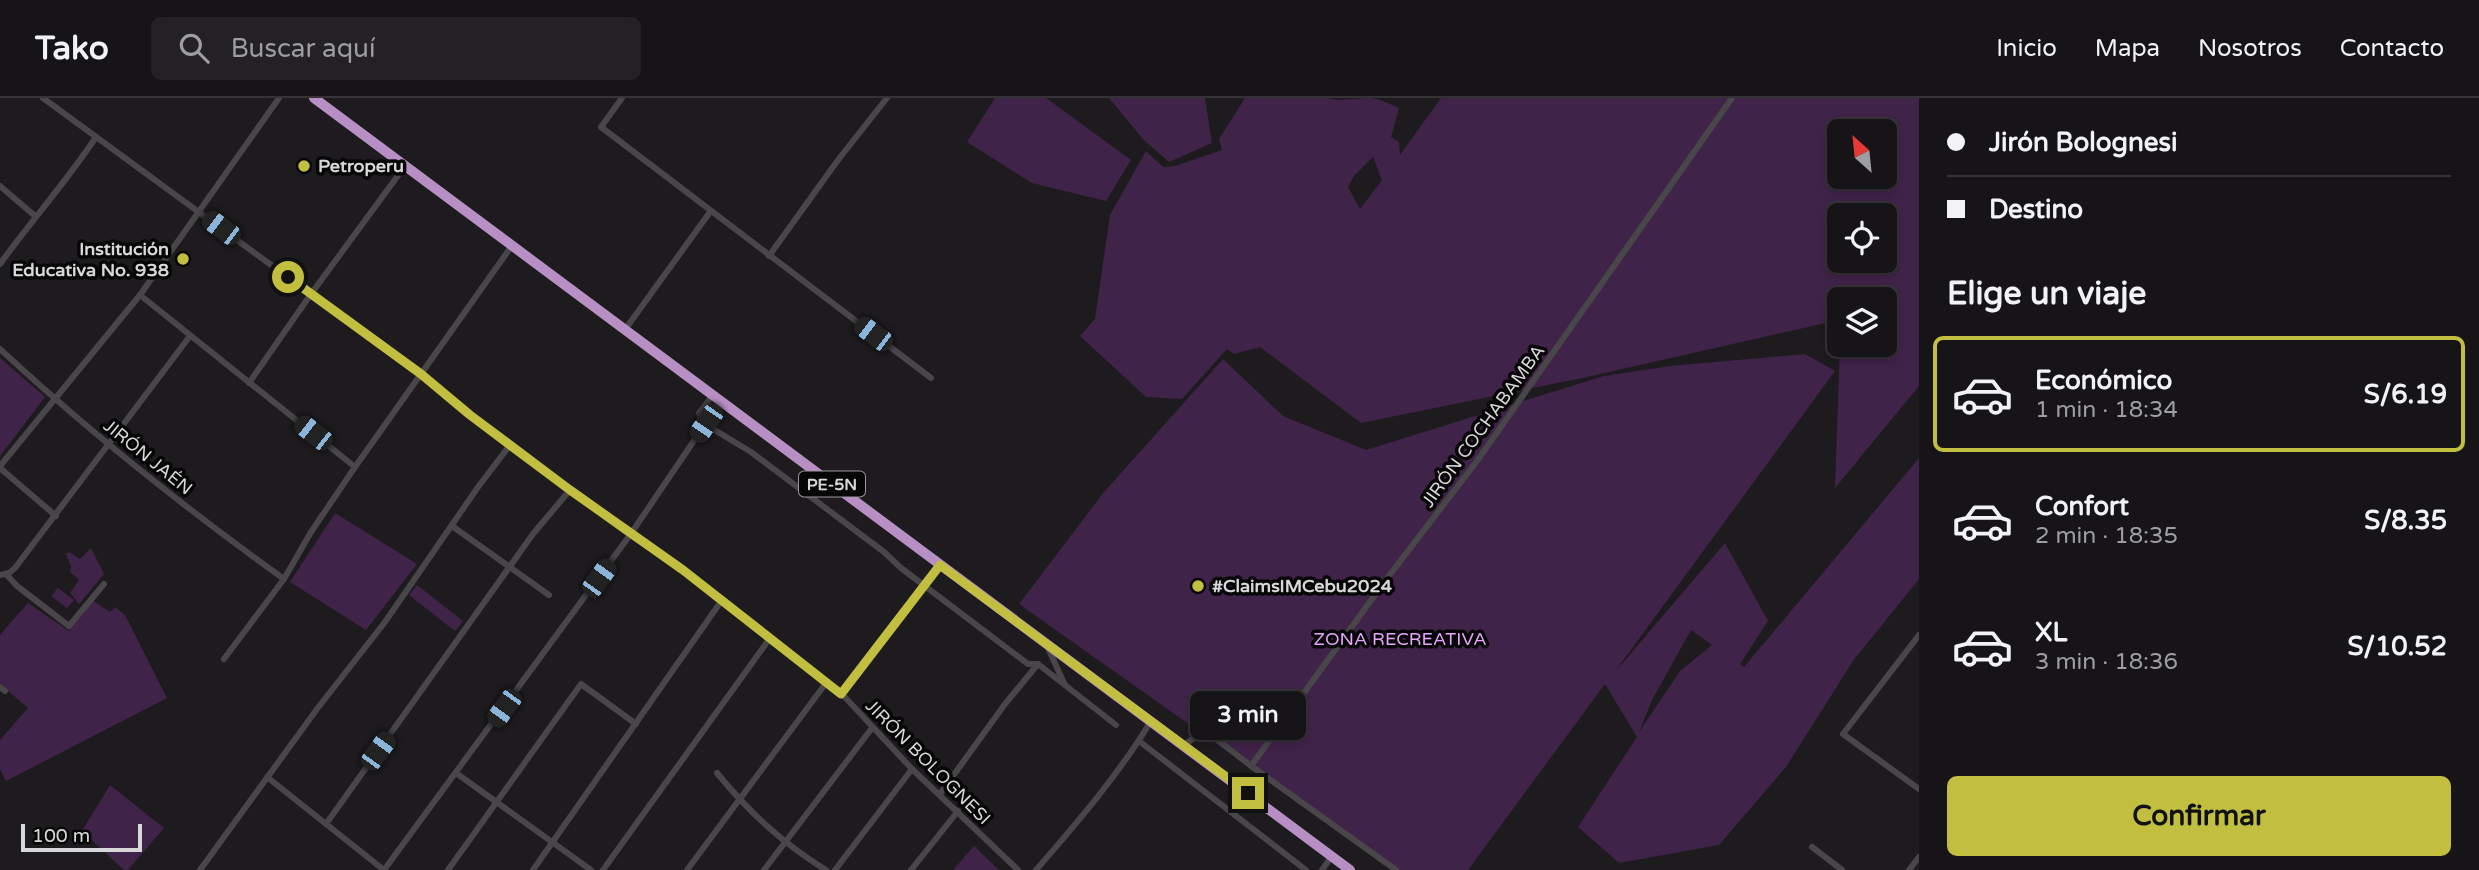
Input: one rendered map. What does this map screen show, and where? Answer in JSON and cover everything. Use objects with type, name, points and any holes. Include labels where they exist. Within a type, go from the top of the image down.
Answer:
[{"type":"highway","name":"PE-5N","points":[[314,98],[1350,870]]},
{"type":"street","name":"JIRÓN BOLOGNESI","points":[[43,98],[421,374],[630,535],[683,570],[841,694],[912,769],[1018,870]]},
{"type":"street","points":[[55,516],[0,468],[140,295],[279,98]]},
{"type":"street","points":[[622,98],[601,127],[931,378]]},
{"type":"street","points":[[769,256],[838,160],[887,98]]},
{"type":"street","name":"JIRÓN COCHABAMBA","points":[[1251,766],[1385,581],[1477,461],[1732,98]]},
{"type":"street","points":[[0,264],[35,216],[77,167],[96,137]]},
{"type":"street","points":[[249,383],[405,166]]},
{"type":"street","points":[[0,186],[35,216]]},
{"type":"street","points":[[624,331],[710,212]]},
{"type":"street","points":[[224,659],[284,579],[311,532],[355,467],[511,247]]},
{"type":"street","points":[[140,295],[355,467]]},
{"type":"street","points":[[104,584],[69,626],[3,574],[15,568],[190,336]]},
{"type":"street","name":"JIRÓN JAÉN","points":[[0,349],[55,400],[109,444],[232,542],[284,579]]},
{"type":"street","points":[[713,395],[699,413],[706,423],[751,453],[1028,664],[1038,664],[1116,725]]},
{"type":"street","points":[[267,777],[384,870],[630,535],[706,423]]},
{"type":"street","points":[[200,870],[385,622],[510,445]]},
{"type":"street","points":[[326,824],[509,567],[570,490]]},
{"type":"street","points":[[452,526],[549,595]]},
{"type":"street","points":[[841,694],[940,565]]},
{"type":"street","points":[[533,870],[722,600]]},
{"type":"street","points":[[1919,635],[1843,734],[1919,789]]},
{"type":"street","points":[[603,870],[770,638]]},
{"type":"street","points":[[1047,646],[1065,684]]},
{"type":"street","points":[[940,794],[1005,704],[1038,664]]},
{"type":"street","points":[[688,870],[826,683]]},
{"type":"street","points":[[448,870],[581,684],[636,724]]},
{"type":"street","points":[[1036,870],[1074,826],[1152,721]]},
{"type":"street","points":[[764,870],[872,728]]},
{"type":"street","points":[[1184,746],[1198,735],[1210,734],[1396,870]]},
{"type":"street","points":[[1139,741],[1306,870]]},
{"type":"street","points":[[835,870],[912,769]]},
{"type":"street","points":[[456,773],[590,870]]},
{"type":"street","points":[[717,773],[754,816],[825,870]]},
{"type":"street","points":[[911,870],[958,811]]},
{"type":"street","points":[[1812,847],[1842,870]]},
{"type":"street","points":[[1322,870],[1332,856]]},
{"type":"street","points":[[1909,870],[1919,857]]},
{"type":"green space","points":[[995,98],[1046,98],[1131,160],[1106,201],[1032,183],[967,142]]},
{"type":"green space","points":[[1109,98],[1205,98],[1212,143],[1169,162],[1143,139]]},
{"type":"green space","points":[[1245,98],[1370,98],[1385,102],[1399,108],[1391,137],[1399,142],[1400,155],[1441,98],[1919,98],[1919,386],[1835,488],[1840,357],[1897,357],[1897,287],[1827,287],[1827,323],[1587,377],[1361,423],[1260,347],[1234,354],[1227,349],[1182,399],[1146,397],[1080,336],[1095,319],[1110,215],[1146,151],[1163,167],[1175,166],[1222,150],[1219,139]],"holes":[[[1373,157],[1382,180],[1360,209],[1348,187],[1354,176]]]},
{"type":"green space","name":"ZONA RECREATIVA","points":[[1805,354],[1835,371],[1614,673],[1725,543],[1768,621],[1740,664],[1744,667],[1919,458],[1919,579],[1853,661],[1786,767],[1719,845],[1619,863],[1578,827],[1637,737],[1605,684],[1468,870],[1395,870],[1019,604],[1104,492],[1223,359],[1283,416],[1366,450],[1604,376],[1670,366]],"holes":[[[1691,630],[1712,645],[1680,671],[1639,732],[1652,700]]]},
{"type":"green space","points":[[0,358],[45,397],[0,456]]},
{"type":"green space","points":[[335,513],[417,564],[366,630],[290,582]]},
{"type":"green space","points":[[91,548],[104,574],[79,604],[70,593],[79,580],[70,572],[71,566],[66,554],[69,552],[80,559]]},
{"type":"green space","points":[[417,585],[463,621],[455,631],[409,595]]},
{"type":"green space","points":[[58,588],[74,600],[67,608],[51,596]]},
{"type":"green space","points":[[93,601],[110,612],[115,607],[125,615],[167,698],[6,781],[0,769],[0,740],[28,708],[0,684],[0,635],[28,603],[69,631]]},
{"type":"green space","points":[[110,785],[164,828],[128,870],[124,870],[82,831]]},
{"type":"green space","points":[[974,846],[999,870],[953,870]]},
{"type":"place","name":"Petroperu","points":[[304,166]]},
{"type":"place","name":"Institución Educativa No. 938","points":[[183,259]]},
{"type":"place","name":"#ClaimsIMCebu2024","points":[[1198,586]]},
{"type":"route","points":[[288,277],[421,374],[470,415],[630,535],[683,570],[841,694],[940,565],[1248,793]]}]
